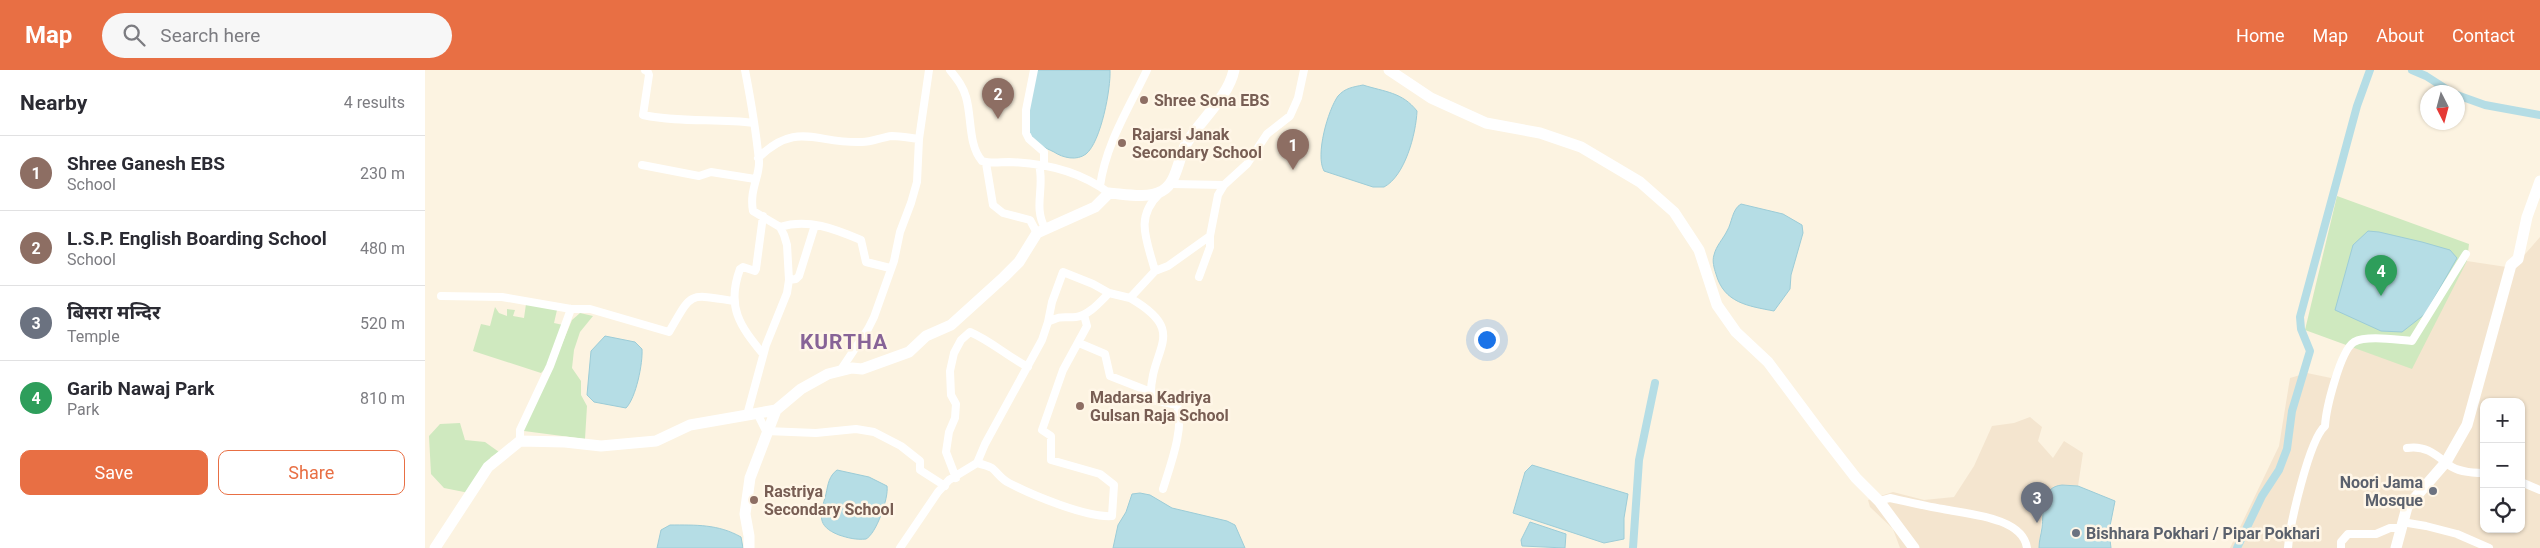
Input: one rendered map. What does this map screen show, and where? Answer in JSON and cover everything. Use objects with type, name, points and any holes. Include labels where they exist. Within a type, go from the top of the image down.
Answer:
[{"type":"street","points":[[645,70],[649,75],[643,115],[694,121],[711,118],[754,123]]},
{"type":"street","points":[[745,70],[758,158],[751,200],[753,211],[780,228],[787,245],[789,280],[787,294],[775,319],[763,354],[752,414],[766,431],[816,432],[856,429],[874,432],[901,446],[920,461],[920,470],[945,486]]},
{"type":"street","points":[[840,372],[868,329],[882,297],[917,182],[919,139],[929,70]]},
{"type":"street","points":[[950,70],[960,83],[966,96],[975,151],[981,161],[986,163],[1042,165],[1063,169],[1100,186],[1109,193],[1122,195],[1161,193]]},
{"type":"street","points":[[1034,70],[1025,127],[1029,139],[1044,152],[1038,202],[1041,230]]},
{"type":"street","points":[[1100,186],[1105,156],[1110,143],[1147,70]]},
{"type":"street","points":[[1155,271],[1144,218],[1145,212],[1161,193],[1172,184],[1185,146],[1225,90],[1234,70]]},
{"type":"street","points":[[1199,277],[1210,247],[1210,236],[1218,195],[1224,185],[1247,164],[1267,134],[1290,116],[1298,98],[1304,70]]},
{"type":"street","points":[[1389,70],[1431,98],[1486,123],[1540,132],[1581,147],[1647,188],[1674,212],[1699,250],[1717,305],[1736,332],[1768,362],[1856,478],[1879,500],[1914,548]]},
{"type":"street","points":[[758,158],[776,141],[784,138],[820,137],[862,142],[891,136],[919,139]]},
{"type":"street","points":[[986,163],[993,205],[1003,213],[1030,220],[1041,230]]},
{"type":"street","points":[[642,166],[699,176],[711,172],[755,179]]},
{"type":"street","points":[[2396,548],[2407,507],[2446,462],[2467,425],[2511,265],[2518,260],[2527,217],[2540,180]]},
{"type":"street","points":[[1172,184],[1224,185]]},
{"type":"street","points":[[749,548],[745,514],[750,478],[766,431],[776,410],[801,389],[828,374],[851,368],[862,369],[909,352],[926,336],[951,325],[1019,262],[1041,230],[1095,207],[1109,193]]},
{"type":"street","points":[[763,216],[756,269],[755,271],[743,267],[740,269],[734,301],[741,326],[763,354]]},
{"type":"street","points":[[780,228],[798,223],[840,231],[861,240],[867,262],[890,268]]},
{"type":"street","points":[[789,280],[799,276],[815,225]]},
{"type":"street","points":[[1130,298],[1155,271],[1168,266],[1210,236]]},
{"type":"street","points":[[2288,548],[2305,470],[2318,433],[2325,426],[2326,411],[2347,349],[2355,342],[2377,339],[2412,341],[2466,254]]},
{"type":"street","points":[[900,548],[927,506],[945,486],[977,463],[985,444],[1042,340],[1052,302],[1063,272],[1093,284],[1109,294],[1130,298],[1149,309],[1159,320],[1164,335],[1151,392],[1153,400],[1177,405],[1180,413],[1180,425],[1163,489]]},
{"type":"street","points":[[1048,322],[1063,315],[1075,317],[1084,315],[1109,294]]},
{"type":"street","points":[[441,296],[502,298],[571,309],[590,309],[669,332],[687,301],[692,298],[701,296],[734,301]]},
{"type":"street","points":[[520,441],[520,430],[550,366],[571,309]]},
{"type":"street","points":[[977,463],[992,468],[997,476],[1009,483],[1054,501],[1098,515],[1112,516],[1114,485],[1100,474],[1051,460],[1051,436],[1042,430],[1063,370],[1087,326],[1084,315]]},
{"type":"street","points":[[956,478],[946,452],[949,432],[955,418],[956,404],[951,396],[950,371],[954,353],[961,340],[970,332],[993,343],[1005,354],[1027,367]]},
{"type":"street","points":[[1079,343],[1105,354],[1110,376],[1151,392]]},
{"type":"street","points":[[435,548],[488,467],[520,441],[565,442],[601,446],[656,441],[690,425],[776,410]]},
{"type":"street","points":[[2407,448],[2418,447],[2426,449],[2457,469],[2480,472]]},
{"type":"street","points":[[2525,484],[2540,490]]},
{"type":"street","points":[[1879,500],[1890,498],[1991,518],[2015,530],[2026,541],[2027,548]]},
{"type":"street","points":[[2341,548],[2341,542],[2348,534],[2376,534],[2401,525],[2426,526],[2457,534],[2489,548]]},
{"type":"shaded area","points":[[2540,237],[2540,548],[2230,548],[2279,446],[2290,378],[2307,373],[2331,378],[2345,348],[2414,343],[2467,261],[2513,268]]},
{"type":"shaded area","points":[[2030,417],[2042,427],[2038,441],[2053,458],[2064,441],[2083,453],[2078,486],[2062,485],[2042,513],[2039,548],[1900,548],[1893,529],[1870,507],[1868,500],[1893,492],[1924,500],[1954,497],[1974,466],[1992,426],[2014,423]]},
{"type":"green space","points":[[2337,196],[2469,244],[2467,261],[2412,369],[2305,330]]},
{"type":"green space","points":[[526,304],[557,310],[554,323],[563,325],[545,369],[541,373],[473,351],[481,324],[490,326],[495,307],[499,313],[507,316],[507,309],[515,310],[513,316],[524,318]]},
{"type":"green space","points":[[580,313],[593,316],[580,332],[574,350],[572,368],[581,381],[581,395],[587,406],[585,439],[524,431],[525,422],[555,361],[572,320]]},
{"type":"green space","points":[[460,423],[465,440],[485,442],[499,452],[491,457],[469,493],[444,488],[431,474],[429,436],[440,424]]},
{"type":"water","points":[[1037,70],[1110,70],[1109,89],[1104,114],[1096,138],[1086,154],[1074,158],[1062,156],[1037,143],[1029,135],[1028,112]]},
{"type":"water","points":[[1363,85],[1399,96],[1417,111],[1408,154],[1398,174],[1384,187],[1373,187],[1324,171],[1322,164],[1321,155],[1324,133],[1334,103],[1343,91]]},
{"type":"water","points":[[1741,204],[1783,214],[1802,225],[1803,233],[1791,275],[1790,289],[1774,311],[1738,302],[1725,291],[1715,272],[1713,260],[1715,252],[1729,228],[1732,216]]},
{"type":"water","points":[[2368,231],[2379,232],[2450,250],[2457,258],[2425,314],[2402,332],[2381,331],[2335,310],[2353,245]]},
{"type":"water","points":[[605,336],[635,342],[642,349],[638,380],[633,397],[626,408],[594,402],[587,395],[591,351]]},
{"type":"water","points":[[1532,465],[1628,494],[1624,518],[1624,539],[1604,543],[1513,513],[1525,472]]},
{"type":"water","points":[[837,470],[869,477],[887,486],[886,499],[881,515],[874,530],[866,539],[839,535],[826,528],[823,524],[821,514],[828,484],[832,475]]},
{"type":"water","points":[[2062,485],[2078,486],[2115,501],[2109,531],[2111,548],[2039,548],[2043,507],[2047,495],[2050,490]]},
{"type":"water","points":[[1132,494],[1150,495],[1172,508],[1227,521],[1235,525],[1245,548],[1113,548],[1118,525],[1126,512]]},
{"type":"water","points":[[1530,522],[1566,534],[1565,548],[1522,546],[1521,540]]},
{"type":"water","points":[[670,525],[715,527],[741,537],[743,548],[657,548],[661,530]]},
{"type":"waterway","points":[[2237,548],[2262,496],[2279,470],[2287,449],[2292,411],[2310,351],[2301,329],[2300,317],[2357,106],[2370,70]]},
{"type":"waterway","points":[[2412,70],[2440,85]]},
{"type":"waterway","points":[[2465,98],[2485,105],[2540,115]]},
{"type":"waterway","points":[[1633,548],[1639,460],[1655,383]]},
{"type":"place","name":"Shree Sona EBS","points":[[1144,100]]},
{"type":"place","name":"L.S.P. English Boarding School","points":[[998,119]]},
{"type":"place","name":"Rajarsi Janak Secondary School","points":[[1122,143]]},
{"type":"place","name":"Shree Ganesh EBS","points":[[1293,170]]},
{"type":"place","name":"Garib Nawaj Park","points":[[2381,296]]},
{"type":"place","name":"Madarsa Kadriya Gulsan Raja School","points":[[1080,406]]},
{"type":"place","name":"Noori Jama Mosque","points":[[2433,491]]},
{"type":"place","name":"Rastriya Secondary School","points":[[754,500]]},
{"type":"place","name":"बिसरा मन्दिर","points":[[2037,523]]},
{"type":"place","name":"Bishhara Pokhari / Pipar Pokhari","points":[[2076,533]]},
{"type":"district","name":"KURTHA","points":[[844,342]]}]
